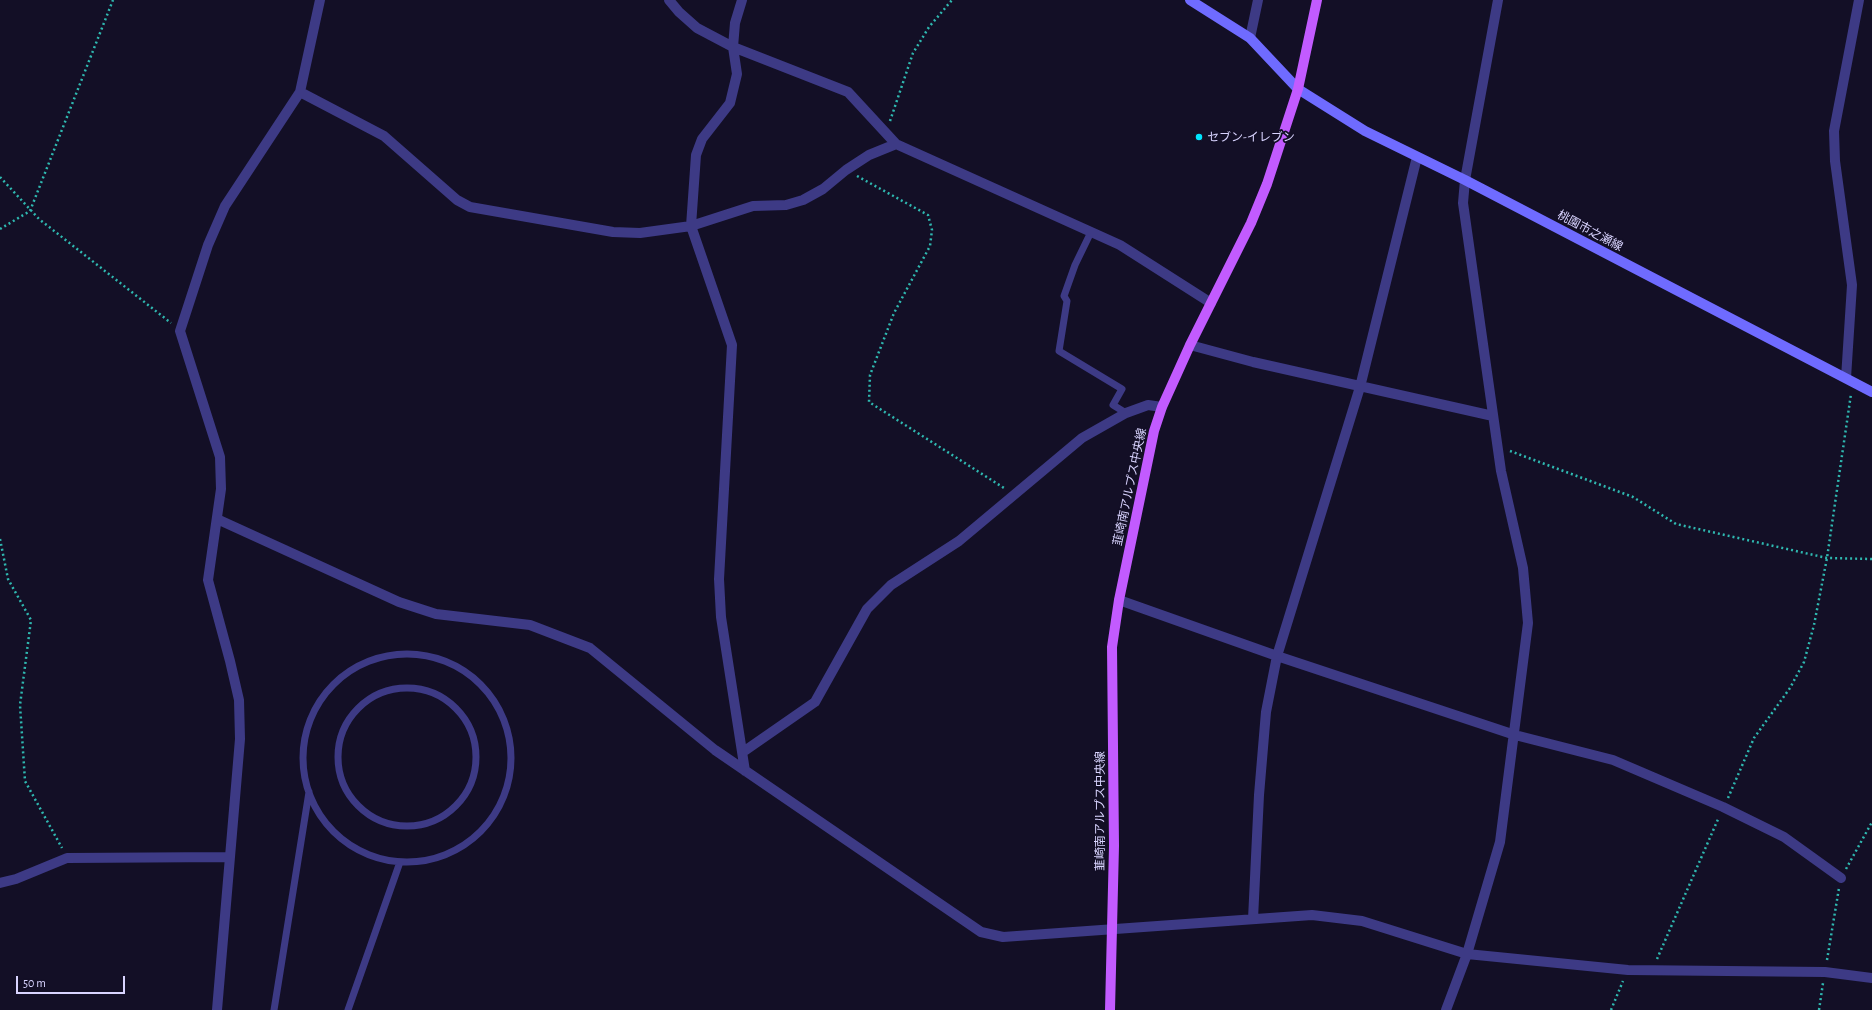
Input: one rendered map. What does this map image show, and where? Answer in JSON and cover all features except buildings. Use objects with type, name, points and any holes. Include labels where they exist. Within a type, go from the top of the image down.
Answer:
[{"type":"main road","name":"桃園市之瀬線","points":[[1190,0],[1250,38],[1298,89],[1365,131],[1465,180],[1872,392]]},
{"type":"main road","name":"韮崎南アルプス中央線","points":[[1110,1010],[1114,846],[1112,647],[1119,600],[1154,431],[1162,407],[1190,345],[1251,223],[1267,184],[1298,89],[1317,0]]},
{"type":"street","points":[[216,1010],[240,739],[239,700],[208,580],[221,489],[220,458],[180,331],[208,245],[225,206],[300,92],[320,0]]},
{"type":"street","points":[[669,0],[679,12],[697,28],[734,47],[848,92],[896,144],[1120,245],[1211,303]]},
{"type":"street","points":[[742,0],[735,23],[734,47],[737,74],[730,103],[702,139],[696,155],[691,226],[732,344],[719,579],[721,617],[745,771]]},
{"type":"street","points":[[1250,38],[1258,0]]},
{"type":"street","points":[[1446,1010],[1466,954],[1500,842],[1515,735],[1528,623],[1523,568],[1497,447],[1463,203],[1465,180],[1498,0]]},
{"type":"street","points":[[1849,380],[1852,285],[1835,161],[1834,131],[1860,0]]},
{"type":"street","points":[[300,92],[384,136],[457,200],[470,207],[613,232],[640,233],[691,226],[753,206],[786,205],[803,200],[823,190],[846,170],[869,155],[896,144]]},
{"type":"street","points":[[1253,919],[1259,795],[1266,712],[1278,656],[1360,387],[1417,157]]},
{"type":"street","points":[[1190,345],[1253,362],[1493,416]]},
{"type":"street","points":[[743,752],[815,702],[867,608],[891,585],[959,541],[1082,438],[1126,414],[1148,405],[1162,407]]},
{"type":"street","points":[[217,519],[399,602],[436,614],[530,625],[590,648],[715,750],[981,932],[1003,937],[1312,914],[1362,921],[1466,954],[1628,970],[1825,972],[1872,978]]},
{"type":"street","points":[[1119,600],[1278,656],[1515,735],[1613,760],[1723,807],[1784,837],[1841,878]]},
{"type":"street","points":[[0,883],[16,879],[67,858],[229,856]]},
{"type":"lane","points":[[1090,232],[1064,296],[1067,301],[1059,351],[1122,389],[1113,405],[1126,414]]},
{"type":"lane","points":[[402,654],[432,658],[449,663],[470,676],[488,692],[501,713],[509,735],[512,759],[508,783],[502,800],[486,826],[469,842],[448,854],[424,861],[400,862],[377,857],[354,847],[335,833],[320,814],[309,792],[304,769],[305,739],[310,721],[321,700],[336,682],[356,668],[378,658],[402,654]]},
{"type":"lane","points":[[403,688],[421,689],[438,695],[454,706],[465,720],[473,736],[476,760],[475,772],[469,789],[459,804],[445,816],[429,824],[405,826],[393,825],[376,819],[361,809],[349,795],[341,779],[337,761],[338,749],[345,726],[355,711],[364,703],[385,691],[403,688]]},
{"type":"lane","points":[[274,1010],[309,792]]},
{"type":"lane","points":[[348,1010],[400,862]]},
{"type":"path","points":[[0,230],[30,211],[113,0]]},
{"type":"path","points":[[886,133],[913,53],[929,27],[952,0]]},
{"type":"path","points":[[846,170],[928,215],[932,230],[930,246],[894,313],[870,375],[869,402],[1014,494]]},
{"type":"path","points":[[0,177],[30,211],[180,331]]},
{"type":"path","points":[[1652,970],[1754,738],[1790,688],[1804,662],[1814,625],[1827,558],[1849,380]]},
{"type":"path","points":[[1497,447],[1633,497],[1676,524],[1827,558],[1872,559]]},
{"type":"path","points":[[0,539],[8,579],[31,620],[20,705],[25,781],[67,858]]},
{"type":"path","points":[[1819,1010],[1841,878],[1872,822]]},
{"type":"path","points":[[1611,1010],[1628,970]]},
{"type":"place","name":"セブン-イレブン","points":[[1199,137]]}]
